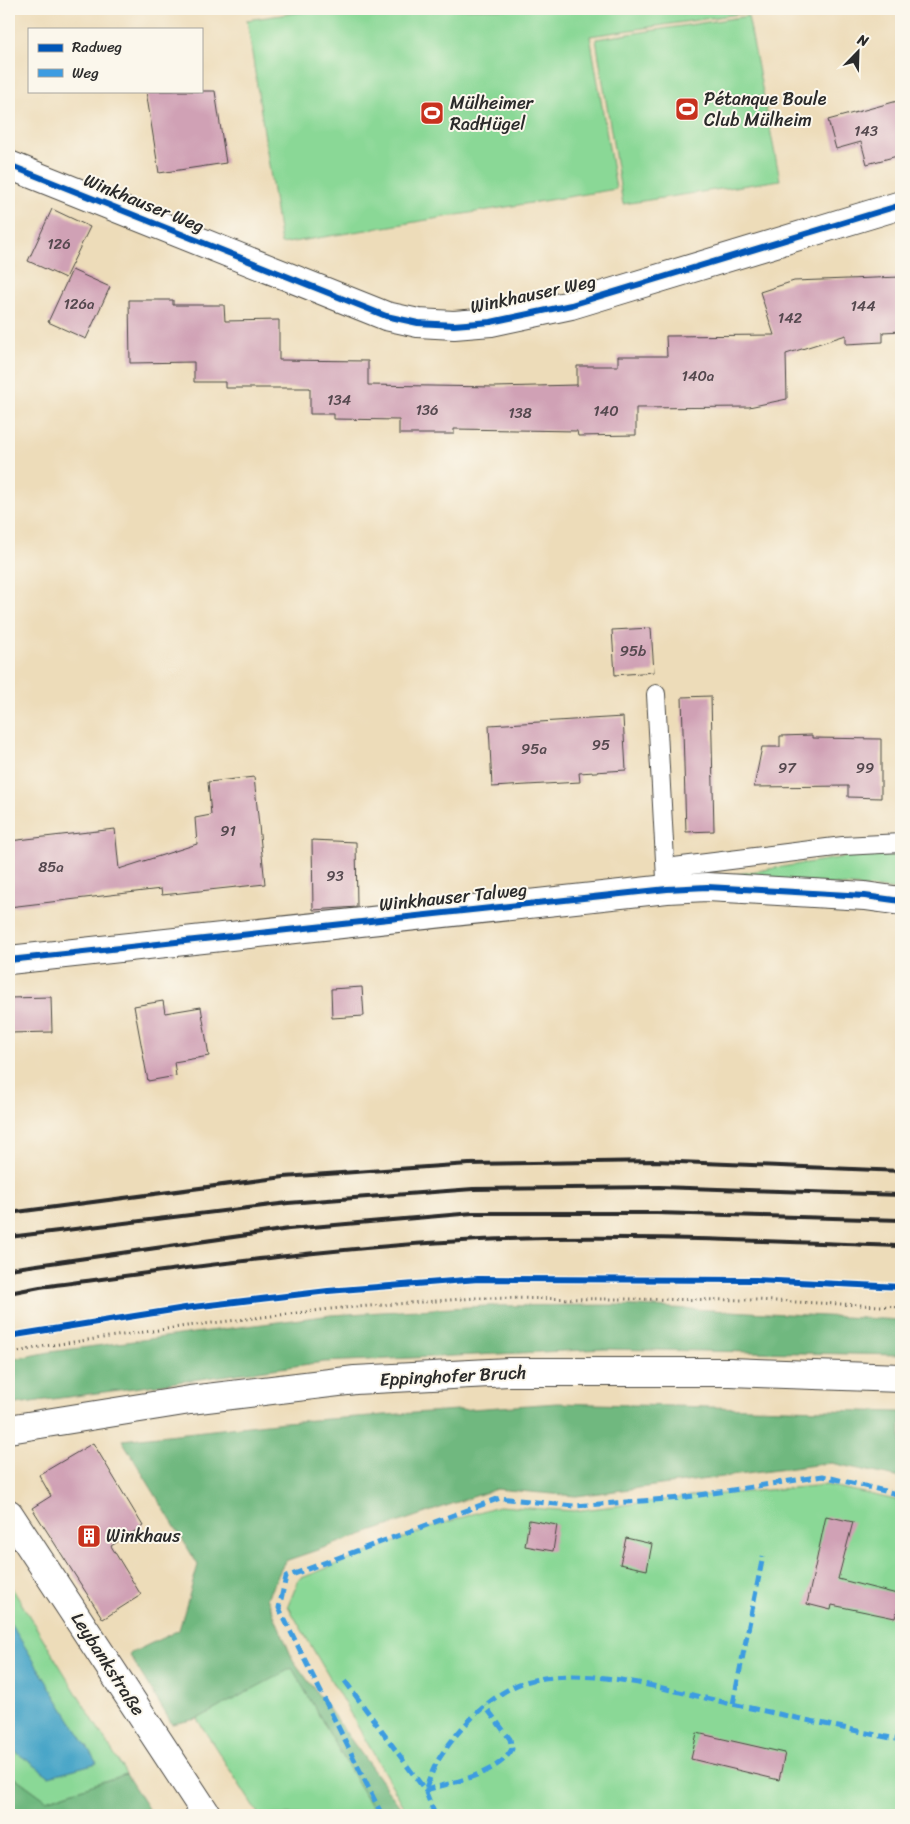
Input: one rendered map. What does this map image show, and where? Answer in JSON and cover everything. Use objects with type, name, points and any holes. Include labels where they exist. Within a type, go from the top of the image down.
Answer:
[{"type":"street","name":"Winkhauser Weg","points":[[9,165],[386,316],[418,323],[445,325],[491,322],[570,305],[901,206]]},
{"type":"street","name":"Winkhauser Talweg","points":[[9,960],[666,879],[707,887],[866,896],[901,901]]},
{"type":"street","name":"Eppinghofer Bruch","points":[[9,1429],[190,1400],[364,1380],[519,1372],[730,1372],[901,1378]]},
{"type":"street","name":"Leybankstraße","points":[[9,1514],[207,1815]]},
{"type":"lane","points":[[656,694],[666,879]]},
{"type":"lane","name":"Winkhauser Talweg","points":[[666,879],[843,846],[901,843]]},
{"type":"path","points":[[9,1354],[45,1346],[187,1326],[330,1309],[476,1298],[756,1300],[901,1307]]},
{"type":"green space","name":"Mülheimer RadHügel","points":[[322,9],[744,9],[745,13],[590,36],[616,189],[281,244],[247,20]]},
{"type":"green space","name":"Pétanque Boule Club Mülheim","points":[[748,16],[780,180],[623,204],[596,39]]},
{"type":"green space","points":[[863,854],[901,856],[901,890],[725,876]]},
{"type":"green space","points":[[615,1305],[901,1320],[901,1355],[606,1349],[324,1362],[9,1405],[9,1360],[50,1352],[331,1315],[486,1306]]},
{"type":"green space","points":[[557,1403],[901,1412],[901,1478],[831,1463],[576,1496],[496,1489],[285,1561],[267,1598],[293,1660],[406,1815],[376,1815],[292,1668],[197,1719],[172,1724],[129,1654],[179,1630],[198,1565],[122,1440],[285,1422]]},
{"type":"green space","points":[[827,1485],[901,1501],[901,1815],[409,1815],[288,1606],[299,1579],[435,1526],[498,1506],[574,1511],[697,1496]]},
{"type":"green space","points":[[9,1583],[126,1774],[46,1800],[9,1773]]},
{"type":"green space","points":[[292,1667],[376,1815],[259,1815],[197,1719]]},
{"type":"green space","points":[[9,1773],[46,1800],[126,1774],[152,1815],[9,1815]]},
{"type":"water","points":[[9,1621],[97,1763],[49,1776],[9,1747]]},
{"type":"building","points":[[215,91],[226,163],[159,173],[146,92]]},
{"type":"building","points":[[901,100],[901,155],[867,164],[861,142],[836,149],[828,120]]},
{"type":"building","points":[[52,209],[90,227],[65,278],[28,261]]},
{"type":"building","points":[[72,270],[110,287],[86,339],[48,322]]},
{"type":"building","points":[[901,277],[901,331],[883,332],[883,342],[846,344],[846,335],[786,354],[787,399],[749,407],[636,408],[636,435],[578,436],[577,431],[454,429],[454,434],[399,434],[399,420],[334,419],[334,414],[310,414],[310,388],[225,388],[225,382],[194,382],[194,362],[130,363],[129,300],[173,300],[173,305],[224,305],[225,321],[279,320],[279,360],[368,361],[368,385],[495,387],[577,385],[577,366],[618,366],[618,356],[667,356],[666,336],[774,335],[760,292],[794,281]]},
{"type":"building","points":[[651,628],[654,672],[615,675],[612,630]]},
{"type":"building","points":[[711,696],[714,831],[686,832],[682,697]]},
{"type":"building","points":[[623,717],[626,770],[579,773],[580,782],[492,787],[489,725]]},
{"type":"building","points":[[812,735],[812,738],[881,739],[881,798],[848,797],[848,786],[754,787],[762,747],[780,747],[780,736]]},
{"type":"building","points":[[254,777],[265,884],[162,895],[161,889],[9,907],[9,841],[115,829],[119,869],[197,844],[195,818],[211,815],[208,782]]},
{"type":"building","points":[[312,840],[356,842],[357,907],[313,910]]},
{"type":"building","points":[[362,987],[364,1016],[332,1018],[331,989]]},
{"type":"building","points":[[51,997],[52,1032],[9,1033],[9,998]]},
{"type":"building","points":[[163,1001],[165,1013],[201,1007],[209,1056],[174,1062],[176,1076],[148,1081],[134,1006]]},
{"type":"building","name":"Winkhaus","points":[[93,1443],[143,1526],[111,1546],[141,1595],[103,1619],[32,1508],[51,1496],[39,1475]]},
{"type":"building","points":[[826,1516],[853,1522],[838,1579],[901,1595],[895,1618],[832,1605],[831,1610],[807,1604]]},
{"type":"building","points":[[529,1520],[557,1525],[553,1551],[525,1546]]},
{"type":"building","points":[[626,1538],[652,1544],[647,1570],[620,1564]]},
{"type":"building","points":[[697,1733],[785,1753],[779,1780],[691,1759]]},
{"type":"railway","points":[[9,1213],[284,1177],[469,1164],[655,1161],[901,1171]]},
{"type":"railway","points":[[9,1237],[288,1203],[473,1189],[659,1187],[901,1195]]},
{"type":"railway","points":[[9,1269],[289,1229],[473,1213],[657,1213],[901,1220]]},
{"type":"railway","points":[[9,1293],[40,1287],[260,1259],[425,1243],[480,1240],[638,1238],[901,1246]]},
{"type":"marked path","points":[[382,1815],[279,1608],[286,1577],[500,1498],[574,1506],[680,1498],[823,1476],[901,1495]]},
{"type":"marked path","points":[[733,1704],[763,1556]]},
{"type":"marked path","points":[[435,1815],[425,1790],[437,1762],[465,1725],[489,1702],[502,1693],[529,1681],[553,1677],[577,1676],[627,1681],[901,1740]]},
{"type":"marked path","points":[[345,1681],[425,1790],[461,1781],[486,1771],[506,1758],[512,1749],[510,1739],[485,1706]]},
{"type":"cycle path","points":[[9,165],[386,316],[418,323],[454,325],[491,322],[571,305],[901,205]]},
{"type":"cycle path","points":[[9,960],[667,889],[707,887],[865,896],[901,901]]},
{"type":"cycle path","points":[[9,1336],[185,1308],[328,1291],[478,1279],[756,1280],[901,1287]]},
{"type":"place","name":"Pétanque Boule Club Mülheim","points":[[687,109]]},
{"type":"place","name":"Mülheimer RadHügel","points":[[432,113]]},
{"type":"place","name":"Winkhaus","points":[[89,1536]]}]
